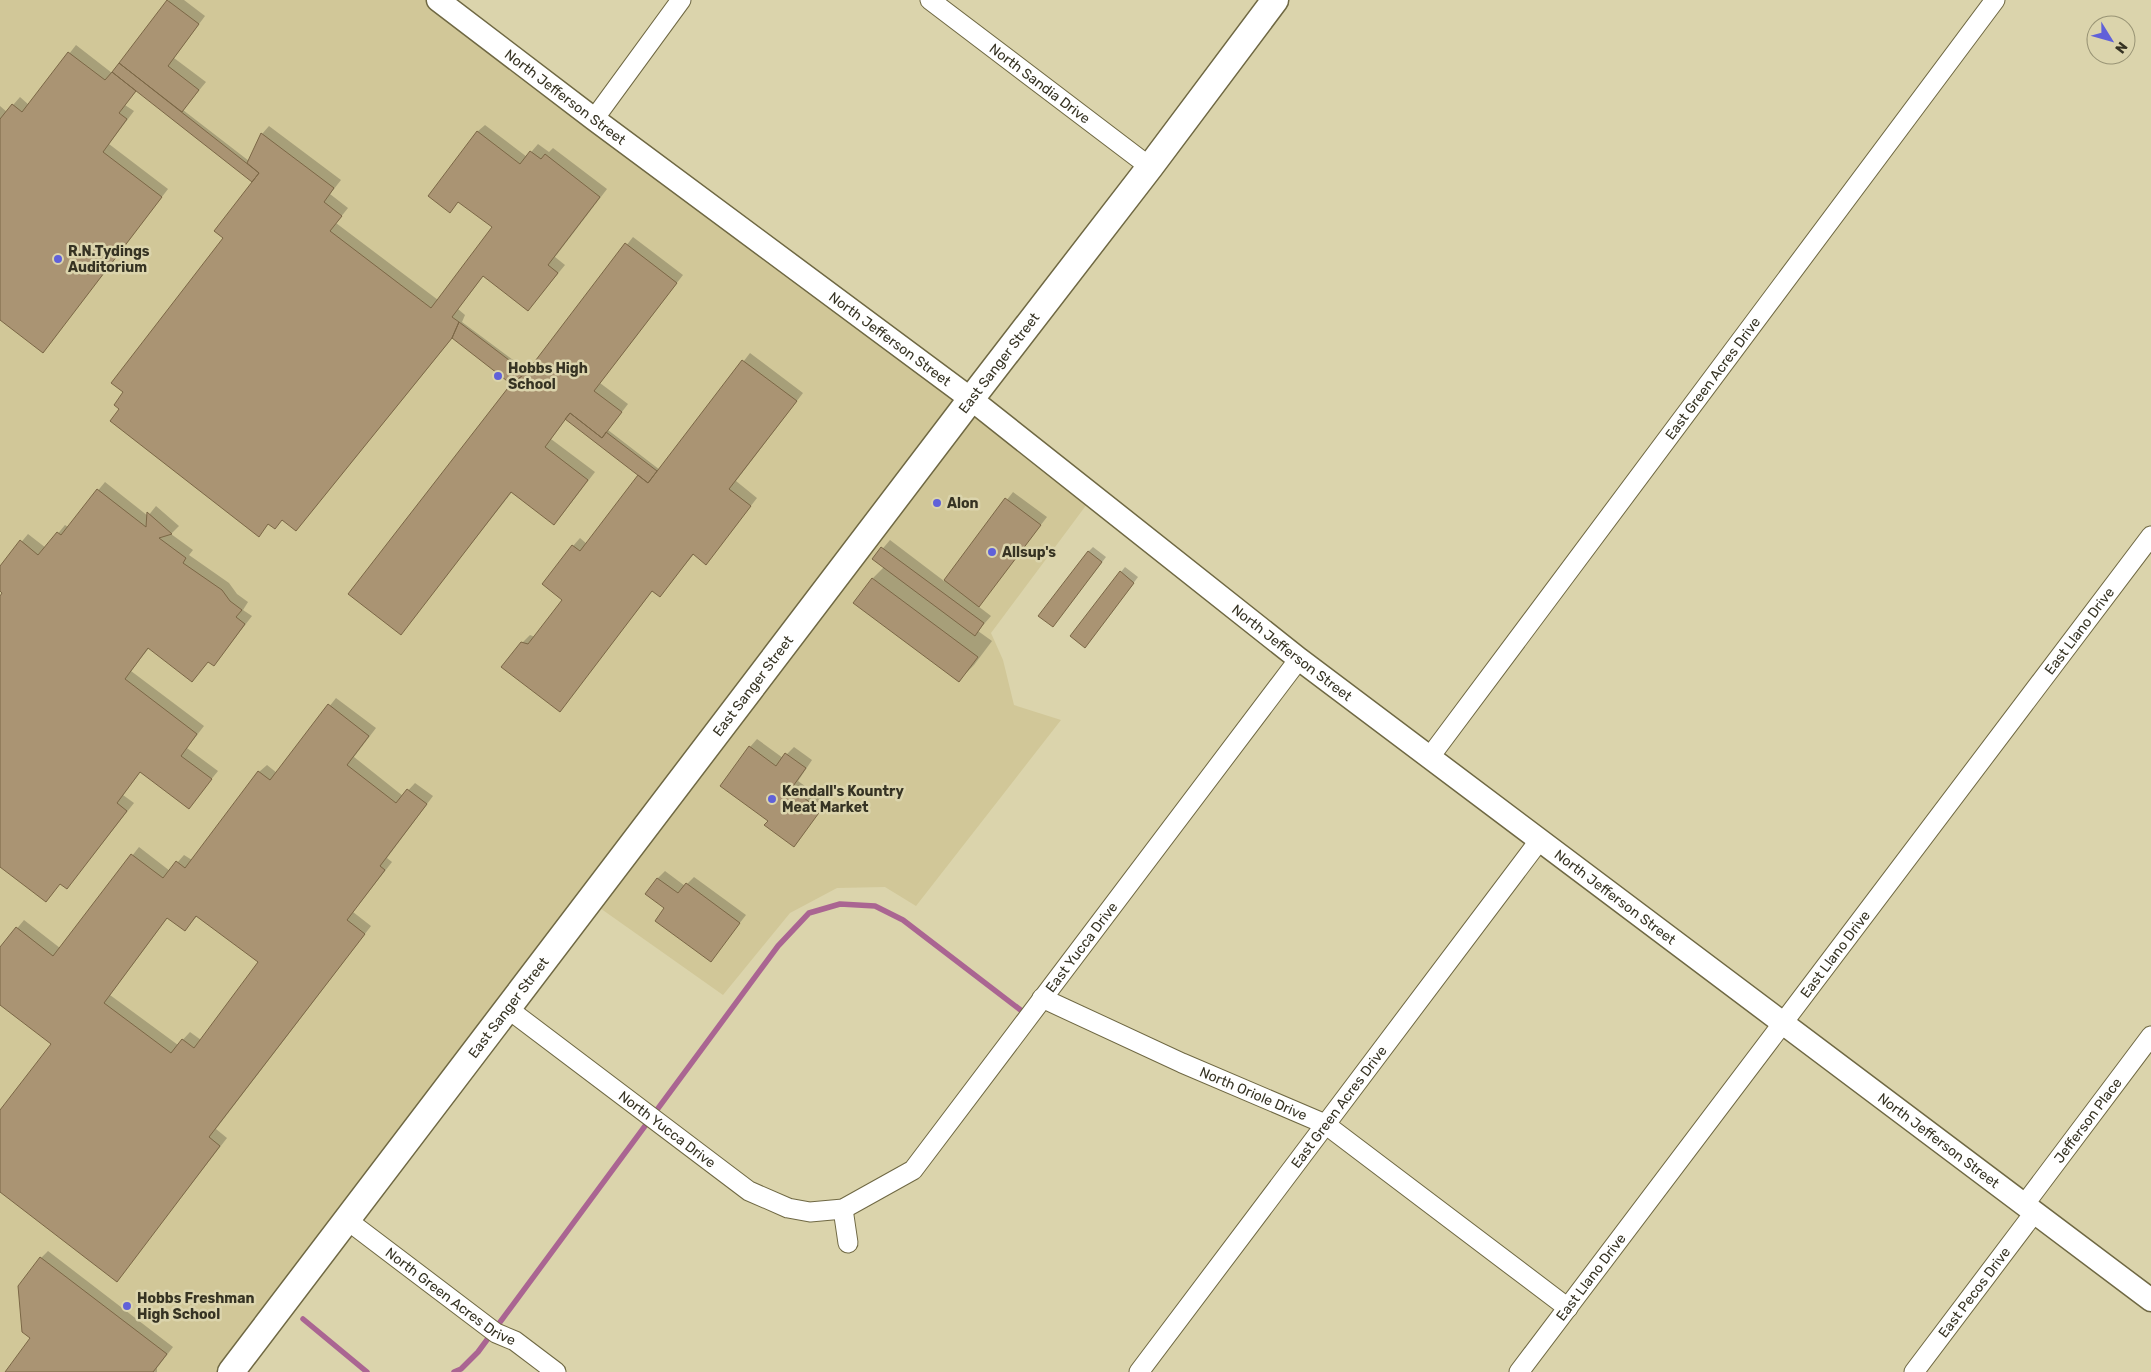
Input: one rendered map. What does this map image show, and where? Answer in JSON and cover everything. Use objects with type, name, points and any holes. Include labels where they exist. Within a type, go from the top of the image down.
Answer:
[{"type":"main road","name":"East Sanger Street","points":[[231,1372],[971,399],[1150,167],[1275,0]]},
{"type":"street","name":"North Jefferson Street","points":[[438,0],[594,119],[971,399],[1299,659],[1429,758],[2151,1300]]},
{"type":"street","points":[[594,119],[682,0]]},
{"type":"street","name":"North Sandia Drive","points":[[930,0],[1150,167]]},
{"type":"street","name":"East Green Acres Drive","points":[[1429,758],[1996,0]]},
{"type":"street","name":"East Llano Drive","points":[[1520,1372],[2151,536]]},
{"type":"street","name":"East Yucca Drive","points":[[843,1209],[913,1170],[1299,659]]},
{"type":"street","name":"East Green Acres Drive","points":[[1139,1372],[1539,841]]},
{"type":"street","name":"North Oriole Drive","points":[[1042,998],[1182,1063],[1325,1124],[1568,1308]]},
{"type":"street","name":"North Yucca Drive","points":[[507,1008],[749,1191],[788,1208],[810,1212],[843,1209]]},
{"type":"street","name":"Jefferson Place","points":[[2029,1209],[2151,1036]]},
{"type":"street","points":[[843,1209],[848,1243]]},
{"type":"street","name":"East Pecos Drive","points":[[1914,1372],[2029,1209]]},
{"type":"street","name":"North Green Acres Drive","points":[[346,1220],[490,1328],[515,1341],[556,1372]]},
{"type":"shaded area","points":[[0,0],[441,0],[1093,496],[991,633],[1003,660],[1014,705],[1061,720],[916,906],[885,887],[837,888],[790,913],[723,995],[590,901],[231,1372],[0,1372]]},
{"type":"building","points":[[167,0],[199,24],[168,66],[199,90],[182,112],[119,63]]},
{"type":"building","name":"R.N.Tydings Auditorium","points":[[68,52],[105,80],[112,72],[136,91],[119,113],[127,119],[103,152],[162,197],[43,353],[0,320],[0,119],[12,104],[22,112]]},
{"type":"building","points":[[119,63],[259,173],[252,182],[112,72]]},
{"type":"building","points":[[477,131],[520,164],[530,151],[541,159],[545,154],[600,197],[548,265],[558,273],[528,311],[483,276],[452,317],[459,322],[452,338],[296,531],[282,520],[275,529],[268,524],[259,537],[110,421],[119,409],[114,405],[123,392],[111,383],[223,238],[214,231],[259,173],[247,163],[261,133],[334,188],[324,202],[342,216],[330,231],[431,308],[492,227],[458,202],[450,213],[428,196]]},
{"type":"building","points":[[625,243],[677,283],[594,391],[622,412],[602,438],[570,413],[545,447],[588,480],[554,525],[511,492],[401,635],[348,594],[511,384],[526,373]]},
{"type":"building","points":[[459,322],[526,373],[511,384],[452,338]]},
{"type":"building","points":[[742,360],[797,401],[729,489],[751,506],[706,565],[693,554],[660,597],[652,591],[560,712],[501,667],[521,642],[528,644],[562,600],[542,584],[572,545],[580,551],[638,475],[648,483]]},
{"type":"building","points":[[570,413],[602,438],[606,432],[657,471],[648,483],[565,419]]},
{"type":"building","points":[[97,489],[146,527],[147,512],[172,534],[159,538],[186,558],[183,563],[222,590],[230,601],[242,610],[236,617],[245,624],[214,666],[208,662],[192,682],[148,648],[125,679],[197,734],[181,756],[212,779],[189,809],[140,772],[117,803],[127,811],[67,889],[60,884],[46,902],[0,867],[0,596],[2,593],[0,591],[0,566],[20,540],[38,555],[57,532],[61,535]]},
{"type":"building","name":"Allsup's","points":[[1005,498],[1041,525],[979,607],[944,580]]},
{"type":"building","points":[[881,547],[984,623],[975,636],[872,559]]},
{"type":"building","points":[[1088,551],[1102,562],[1053,627],[1038,616]]},
{"type":"building","points":[[1120,571],[1134,583],[1085,648],[1070,636]]},
{"type":"building","points":[[872,578],[978,657],[959,682],[853,603]]},
{"type":"building","name":"Hobbs Freshman High School","points":[[328,704],[369,736],[347,765],[396,803],[407,789],[427,804],[380,866],[385,870],[347,920],[365,934],[209,1137],[220,1146],[117,1282],[0,1192],[0,1110],[51,1044],[0,1005],[0,947],[16,927],[53,956],[131,854],[163,878],[176,861],[185,868],[258,771],[270,780]],"holes":[[[196,916],[258,962],[194,1048],[182,1039],[171,1053],[104,1003],[167,918],[185,931]]]},
{"type":"building","name":"Kendall's Kountry Meat Market","points":[[749,746],[776,766],[785,753],[806,768],[791,789],[821,810],[794,847],[764,825],[768,821],[720,786]]},
{"type":"building","points":[[657,878],[678,893],[686,883],[740,923],[711,962],[655,921],[664,908],[645,894]]},
{"type":"building","points":[[40,1257],[167,1354],[153,1372],[5,1372],[30,1338],[22,1332],[18,1286]]},
{"type":"waterway","points":[[454,1372],[461,1369],[478,1352],[778,946],[809,913],[840,904],[875,906],[903,920],[1027,1015]]},
{"type":"waterway","points":[[303,1319],[367,1372]]},
{"type":"place","name":"R.N.Tydings Auditorium","points":[[58,259]]},
{"type":"place","name":"Hobbs High School","points":[[498,376]]},
{"type":"place","name":"Alon","points":[[937,503]]},
{"type":"place","name":"Allsup's","points":[[992,552]]},
{"type":"place","name":"Kendall's Kountry Meat Market","points":[[772,799]]},
{"type":"place","name":"Hobbs Freshman High School","points":[[127,1306]]}]
